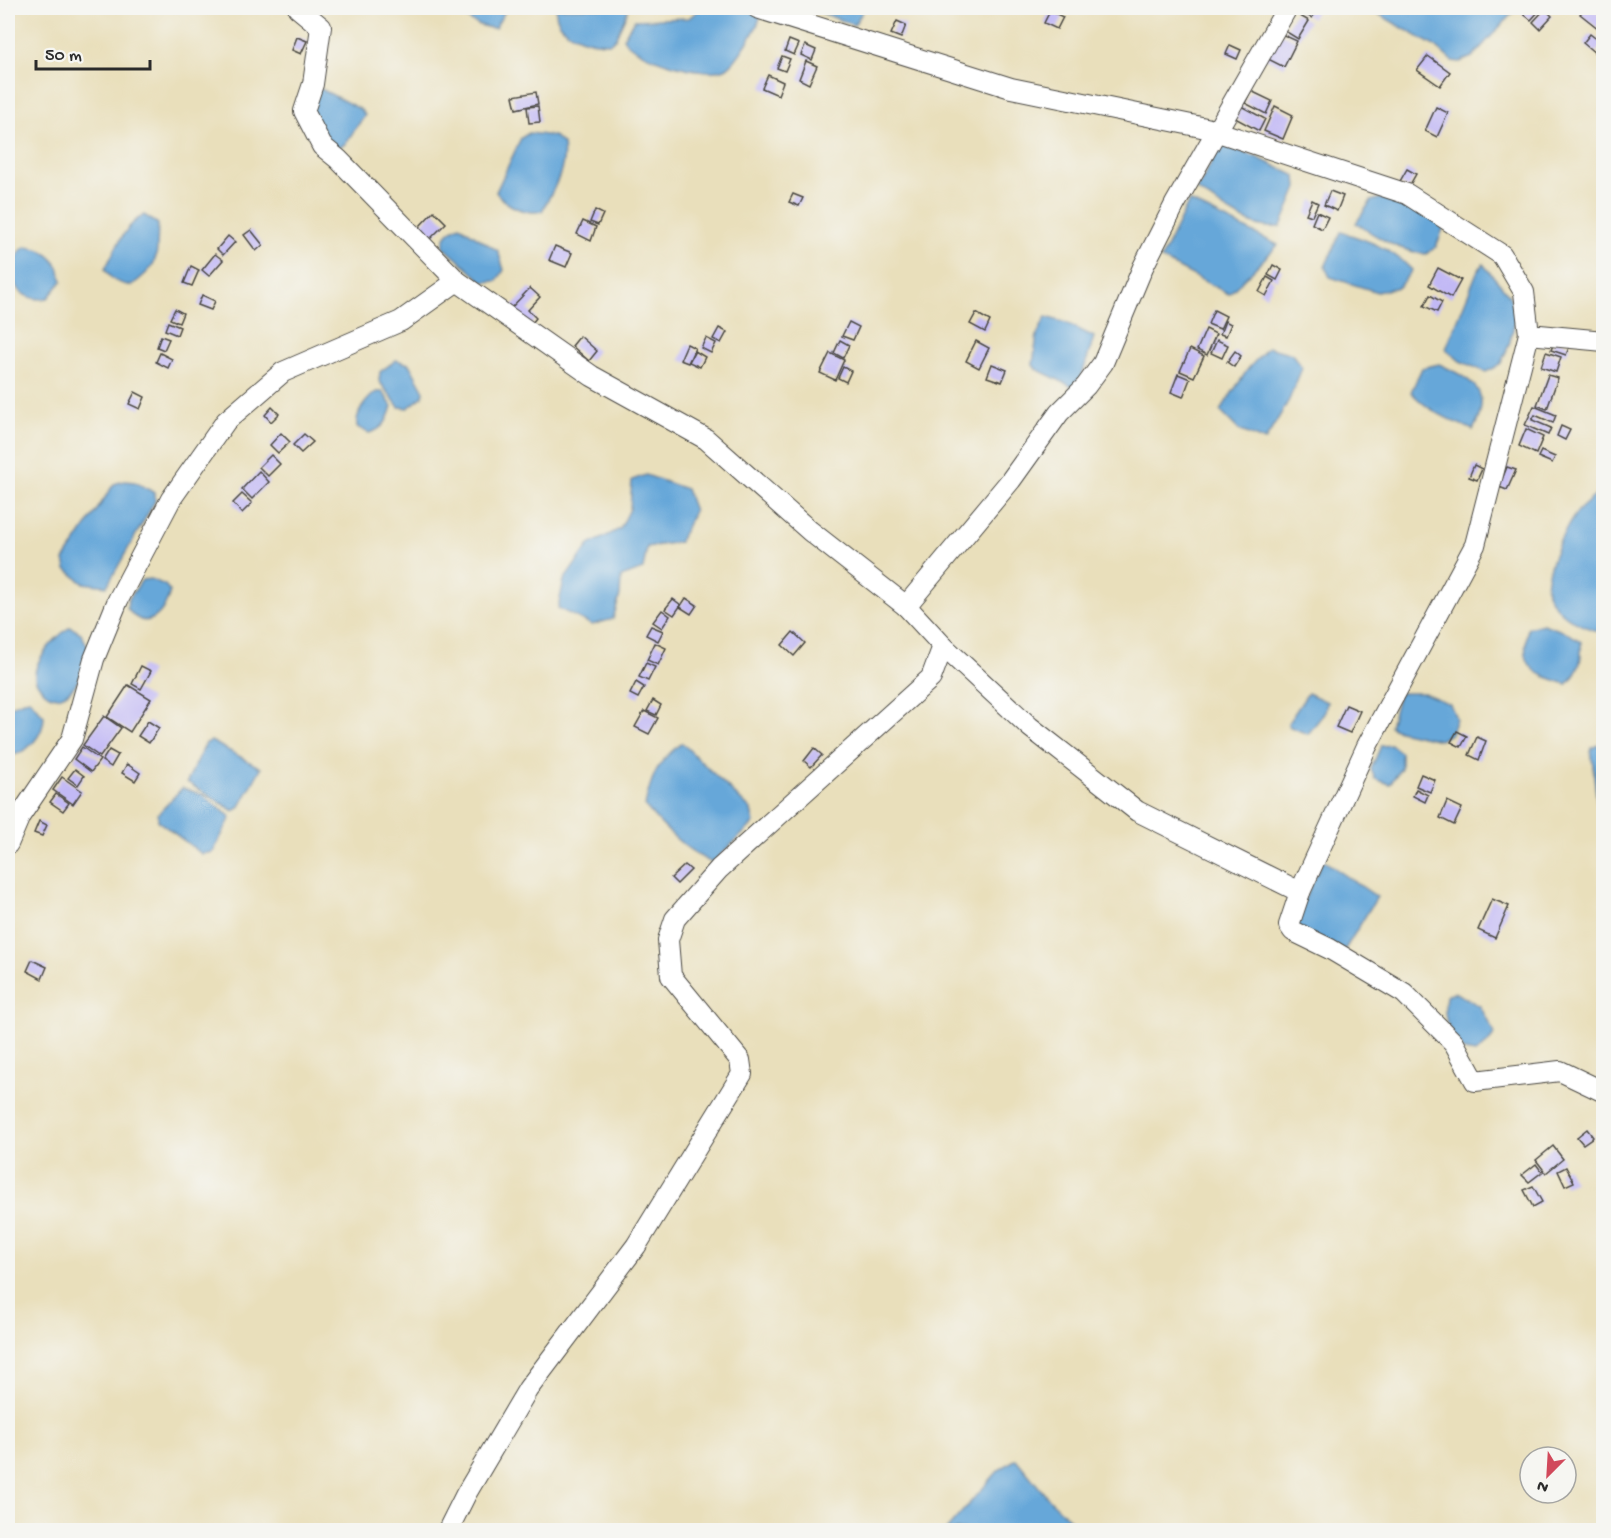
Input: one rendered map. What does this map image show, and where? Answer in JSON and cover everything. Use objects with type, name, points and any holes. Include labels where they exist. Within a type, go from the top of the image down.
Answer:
[{"type":"street","points":[[298,8],[321,27],[313,84],[304,111],[322,146],[338,159],[458,281],[592,376],[706,439],[810,531],[906,606],[943,646],[1030,727],[1137,811],[1300,892]]},
{"type":"street","points":[[757,8],[1011,88],[1217,132],[1407,194],[1502,255],[1524,292],[1529,334],[1474,545],[1366,746],[1300,892],[1288,925],[1293,932],[1330,950],[1404,993],[1454,1043],[1475,1081],[1560,1071],[1604,1092]]},
{"type":"street","points":[[906,606],[1011,480],[1059,413],[1086,386],[1103,363],[1143,267],[1175,204],[1287,8]]},
{"type":"street","points":[[8,844],[20,816],[72,739],[94,659],[118,600],[171,499],[226,421],[283,372],[401,321],[458,281]]},
{"type":"street","points":[[1529,334],[1604,341]]},
{"type":"street","points":[[448,1530],[466,1494],[528,1389],[636,1246],[742,1074],[740,1060],[671,976],[668,940],[675,919],[719,869],[931,678],[943,646]]},
{"type":"water","points":[[465,8],[507,8],[495,28],[470,20],[464,15]]},
{"type":"water","points":[[556,8],[629,8],[615,39],[610,43],[583,39],[566,30],[560,24]]},
{"type":"water","points":[[701,8],[749,8],[760,16],[746,45],[725,69],[702,71],[670,64],[640,52],[623,38],[634,20],[689,18]]},
{"type":"water","points":[[820,8],[865,8],[854,25],[819,12]]},
{"type":"water","points":[[1368,8],[1517,8],[1472,57],[1460,62],[1452,61],[1436,47]]},
{"type":"water","points":[[317,87],[360,109],[365,115],[345,144],[340,147],[334,146],[310,120]]},
{"type":"water","points":[[529,133],[554,136],[563,144],[564,153],[555,187],[542,211],[536,212],[517,208],[496,192],[521,138]]},
{"type":"water","points":[[1221,144],[1296,176],[1297,188],[1281,226],[1260,226],[1249,222],[1226,210],[1197,190]]},
{"type":"water","points":[[1382,198],[1434,217],[1445,224],[1436,247],[1426,254],[1407,250],[1381,239],[1356,223],[1371,201]]},
{"type":"water","points":[[1189,201],[1278,245],[1229,294],[1161,259]]},
{"type":"water","points":[[144,215],[158,224],[155,260],[148,272],[131,286],[116,281],[105,269],[131,225]]},
{"type":"water","points":[[460,226],[498,251],[504,270],[497,281],[483,282],[444,247],[444,240],[448,234]]},
{"type":"water","points":[[1341,232],[1379,246],[1396,256],[1412,270],[1399,287],[1377,292],[1330,277],[1325,267]]},
{"type":"water","points":[[25,247],[39,250],[50,256],[58,267],[62,281],[48,298],[36,299],[27,296],[14,283],[13,265]]},
{"type":"water","points":[[1483,264],[1509,295],[1516,317],[1509,345],[1500,365],[1486,372],[1460,361],[1446,349],[1477,272]]},
{"type":"water","points":[[1046,317],[1066,323],[1094,337],[1081,378],[1073,387],[1036,369],[1033,365],[1037,335]]},
{"type":"water","points":[[1268,347],[1292,354],[1302,368],[1289,400],[1265,441],[1239,430],[1220,411],[1248,369]]},
{"type":"water","points":[[396,360],[409,364],[424,391],[423,396],[408,408],[399,407],[379,381],[380,372]]},
{"type":"water","points":[[1439,364],[1462,376],[1477,388],[1481,405],[1473,430],[1432,410],[1411,392],[1422,368]]},
{"type":"water","points":[[376,392],[383,392],[392,406],[385,423],[369,433],[357,427],[357,422],[362,407]]},
{"type":"water","points":[[646,475],[686,489],[694,511],[679,542],[647,547],[643,569],[621,577],[620,595],[613,619],[592,625],[558,608],[564,580],[589,545],[620,529],[630,509],[632,480]]},
{"type":"water","points":[[124,481],[135,482],[155,493],[155,501],[107,586],[83,583],[66,569],[64,560],[114,484]]},
{"type":"water","points":[[1596,495],[1603,497],[1603,633],[1579,624],[1564,615],[1552,602],[1547,587],[1551,564],[1568,527],[1579,510]]},
{"type":"water","points":[[151,579],[165,585],[170,591],[159,614],[147,620],[141,620],[127,608],[128,600],[142,580]]},
{"type":"water","points":[[1543,624],[1568,633],[1581,642],[1579,665],[1575,675],[1567,684],[1545,677],[1531,667],[1527,660],[1528,628]]},
{"type":"water","points":[[70,627],[81,633],[89,649],[85,665],[78,681],[70,691],[61,696],[51,696],[37,683],[36,669],[47,648]]},
{"type":"water","points":[[1308,693],[1327,702],[1325,712],[1308,734],[1290,727],[1288,723]]},
{"type":"water","points":[[1399,693],[1424,693],[1450,704],[1456,718],[1451,733],[1440,740],[1399,731],[1390,726]]},
{"type":"water","points":[[29,699],[44,716],[41,730],[28,748],[8,756],[8,707]]},
{"type":"water","points":[[211,741],[261,768],[239,808],[234,811],[187,782],[206,743]]},
{"type":"water","points":[[682,743],[751,810],[754,823],[712,863],[693,852],[676,838],[645,806],[656,770]]},
{"type":"water","points":[[1603,743],[1603,803],[1597,803],[1591,748]]},
{"type":"water","points":[[1391,745],[1401,753],[1401,768],[1390,784],[1375,779],[1371,769],[1381,746]]},
{"type":"water","points":[[182,788],[201,794],[231,817],[213,852],[202,854],[158,821],[158,814]]},
{"type":"water","points":[[1323,860],[1377,897],[1344,951],[1292,926]]},
{"type":"water","points":[[1454,992],[1480,1006],[1495,1034],[1475,1053],[1464,1051],[1448,1026],[1445,1012],[1446,996]]},
{"type":"water","points":[[1016,1459],[1047,1497],[1081,1530],[946,1530],[999,1470]]},
{"type":"building","points":[[1293,8],[1318,8],[1312,18]]},
{"type":"building","points":[[1525,8],[1535,8],[1539,11],[1531,20],[1521,12]]},
{"type":"building","points":[[1585,8],[1590,8],[1604,18],[1604,33],[1580,14]]},
{"type":"building","points":[[1545,9],[1552,16],[1540,29],[1533,22]]},
{"type":"building","points":[[1050,11],[1063,17],[1057,29],[1044,23]]},
{"type":"building","points":[[1295,13],[1309,21],[1298,39],[1285,31]]},
{"type":"building","points":[[897,21],[906,25],[901,38],[891,34]]},
{"type":"building","points":[[1277,32],[1297,41],[1284,67],[1264,57]]},
{"type":"building","points":[[1590,34],[1603,44],[1595,53],[1583,43]]},
{"type":"building","points":[[297,37],[307,41],[301,54],[292,50]]},
{"type":"building","points":[[789,40],[799,44],[794,55],[785,51]]},
{"type":"building","points":[[805,45],[816,50],[812,60],[801,55]]},
{"type":"building","points":[[1230,45],[1241,50],[1237,59],[1226,54]]},
{"type":"building","points":[[782,56],[790,59],[785,71],[777,68]]},
{"type":"building","points":[[1428,56],[1450,72],[1440,86],[1417,70]]},
{"type":"building","points":[[806,61],[817,66],[809,84],[799,79]]},
{"type":"building","points":[[768,75],[783,82],[778,95],[762,88]]},
{"type":"building","points":[[1251,91],[1272,101],[1266,114],[1245,103]]},
{"type":"building","points":[[536,92],[538,104],[516,109],[513,96]]},
{"type":"building","points":[[538,106],[540,122],[529,123],[527,107]]},
{"type":"building","points":[[1241,106],[1265,119],[1259,131],[1235,118]]},
{"type":"building","points":[[1275,106],[1293,115],[1283,139],[1264,131]]},
{"type":"building","points":[[1436,107],[1448,113],[1437,137],[1425,131]]},
{"type":"building","points":[[1407,169],[1416,174],[1408,188],[1399,183]]},
{"type":"building","points":[[1330,191],[1343,196],[1337,211],[1324,205]]},
{"type":"building","points":[[793,194],[803,198],[799,206],[789,202]]},
{"type":"building","points":[[1312,200],[1318,203],[1312,216],[1306,214]]},
{"type":"building","points":[[595,210],[603,214],[598,225],[590,222]]},
{"type":"building","points":[[434,211],[446,223],[430,239],[419,227]]},
{"type":"building","points":[[1317,212],[1328,217],[1322,229],[1312,224]]},
{"type":"building","points":[[583,221],[596,227],[591,241],[577,234]]},
{"type":"building","points":[[251,230],[263,245],[256,251],[244,235]]},
{"type":"building","points":[[228,236],[235,242],[223,255],[217,249]]},
{"type":"building","points":[[555,246],[572,253],[566,267],[549,260]]},
{"type":"building","points":[[215,254],[223,260],[209,276],[202,270]]},
{"type":"building","points":[[1273,265],[1282,270],[1277,280],[1268,275]]},
{"type":"building","points":[[191,266],[199,270],[192,286],[184,283]]},
{"type":"building","points":[[1438,268],[1461,280],[1451,298],[1429,285]]},
{"type":"building","points":[[1267,277],[1274,281],[1266,296],[1259,292]]},
{"type":"building","points":[[530,288],[540,297],[528,310],[536,318],[529,327],[510,309]]},
{"type":"building","points":[[202,295],[215,301],[211,310],[198,305]]},
{"type":"building","points":[[1430,295],[1442,302],[1437,312],[1424,306]]},
{"type":"building","points":[[175,309],[183,313],[179,323],[170,319]]},
{"type":"building","points":[[1214,310],[1226,316],[1220,329],[1208,324]]},
{"type":"building","points":[[976,313],[990,321],[985,332],[970,324]]},
{"type":"building","points":[[1225,321],[1231,324],[1226,336],[1220,334]]},
{"type":"building","points":[[168,322],[180,327],[177,335],[165,330]]},
{"type":"building","points":[[849,322],[859,327],[853,340],[842,336]]},
{"type":"building","points":[[719,328],[727,332],[721,343],[713,339]]},
{"type":"building","points":[[1206,329],[1216,334],[1207,355],[1197,350]]},
{"type":"building","points":[[161,336],[169,339],[164,350],[157,347]]},
{"type":"building","points":[[580,336],[597,351],[589,361],[572,346]]},
{"type":"building","points":[[706,338],[716,343],[711,353],[701,348]]},
{"type":"building","points":[[840,340],[849,345],[843,358],[834,353]]},
{"type":"building","points":[[1217,340],[1228,345],[1222,358],[1211,353]]},
{"type":"building","points":[[1555,340],[1570,345],[1566,355],[1551,350]]},
{"type":"building","points":[[976,341],[989,348],[979,368],[966,361]]},
{"type":"building","points":[[687,344],[695,348],[688,363],[680,360]]},
{"type":"building","points":[[1190,349],[1204,356],[1194,377],[1180,371]]},
{"type":"building","points":[[695,351],[705,357],[700,367],[689,362]]},
{"type":"building","points":[[1235,351],[1241,356],[1234,367],[1227,362]]},
{"type":"building","points":[[1546,352],[1561,357],[1556,372],[1541,367]]},
{"type":"building","points":[[160,353],[172,359],[168,368],[156,362]]},
{"type":"building","points":[[830,353],[844,360],[835,380],[820,373]]},
{"type":"building","points":[[992,364],[1007,370],[1002,382],[987,377]]},
{"type":"building","points":[[843,367],[851,371],[846,382],[838,378]]},
{"type":"building","points":[[1178,374],[1190,379],[1183,397],[1171,392]]},
{"type":"building","points":[[1548,375],[1558,378],[1547,409],[1537,405]]},
{"type":"building","points":[[135,392],[145,397],[140,409],[129,404]]},
{"type":"building","points":[[1534,406],[1556,415],[1553,423],[1535,415],[1532,420],[1551,428],[1548,435],[1525,425]]},
{"type":"building","points":[[272,407],[279,414],[271,422],[265,415]]},
{"type":"building","points":[[1561,426],[1570,430],[1565,440],[1557,436]]},
{"type":"building","points":[[1526,429],[1543,437],[1536,454],[1519,446]]},
{"type":"building","points":[[281,433],[290,442],[278,453],[270,445]]},
{"type":"building","points":[[304,434],[313,442],[301,453],[293,445]]},
{"type":"building","points":[[1541,451],[1555,457],[1552,463],[1538,457]]},
{"type":"building","points":[[271,455],[280,464],[268,476],[259,467]]},
{"type":"building","points":[[1474,465],[1482,469],[1477,480],[1469,477]]},
{"type":"building","points":[[1507,467],[1516,470],[1507,490],[1499,487]]},
{"type":"building","points":[[259,471],[269,482],[252,499],[242,489]]},
{"type":"building","points":[[242,494],[252,503],[242,513],[233,503]]},
{"type":"building","points":[[686,598],[697,605],[691,614],[680,607]]},
{"type":"building","points":[[673,599],[681,605],[674,615],[665,609]]},
{"type":"building","points":[[662,610],[670,616],[662,628],[653,622]]},
{"type":"building","points":[[651,626],[663,631],[658,641],[646,635]]},
{"type":"building","points":[[793,632],[805,643],[794,656],[782,645]]},
{"type":"building","points":[[655,643],[666,648],[658,665],[647,660]]},
{"type":"building","points":[[646,663],[655,667],[648,681],[639,677]]},
{"type":"building","points":[[141,666],[151,671],[141,689],[132,684]]},
{"type":"building","points":[[636,682],[644,687],[638,698],[630,694]]},
{"type":"building","points":[[128,685],[151,699],[130,732],[107,717]]},
{"type":"building","points":[[653,700],[661,705],[656,715],[647,711]]},
{"type":"building","points":[[1346,705],[1360,711],[1350,733],[1336,727]]},
{"type":"building","points":[[644,711],[658,718],[649,734],[635,727]]},
{"type":"building","points":[[104,716],[121,728],[100,757],[83,745]]},
{"type":"building","points":[[148,721],[159,728],[149,743],[138,736]]},
{"type":"building","points":[[1457,731],[1467,736],[1461,747],[1451,742]]},
{"type":"building","points":[[1477,737],[1486,741],[1479,760],[1469,755]]},
{"type":"building","points":[[82,747],[100,760],[91,772],[74,759]]},
{"type":"building","points":[[814,748],[822,755],[811,767],[804,761]]},
{"type":"building","points":[[109,750],[118,755],[111,767],[102,761]]},
{"type":"building","points":[[127,764],[140,773],[135,781],[122,773]]},
{"type":"building","points":[[75,769],[84,776],[78,785],[68,778]]},
{"type":"building","points":[[1421,774],[1435,780],[1430,792],[1416,786]]},
{"type":"building","points":[[62,777],[82,791],[73,804],[53,790]]},
{"type":"building","points":[[1416,789],[1428,795],[1425,802],[1413,796]]},
{"type":"building","points":[[56,794],[69,803],[63,811],[50,802]]},
{"type":"building","points":[[1447,801],[1462,808],[1454,825],[1440,818]]},
{"type":"building","points":[[39,821],[47,825],[42,836],[34,833]]},
{"type":"building","points":[[685,865],[691,870],[677,884],[671,878]]},
{"type":"building","points":[[1492,899],[1509,906],[1495,938],[1478,930]]},
{"type":"building","points":[[32,960],[47,967],[42,979],[27,971]]},
{"type":"building","points":[[1587,1129],[1593,1137],[1583,1144],[1577,1137]]},
{"type":"building","points":[[1553,1146],[1563,1159],[1546,1173],[1536,1160]]},
{"type":"building","points":[[1536,1164],[1542,1172],[1529,1182],[1522,1175]]},
{"type":"building","points":[[1566,1167],[1574,1182],[1565,1186],[1558,1171]]},
{"type":"building","points":[[1533,1186],[1542,1202],[1533,1207],[1524,1190]]}]
